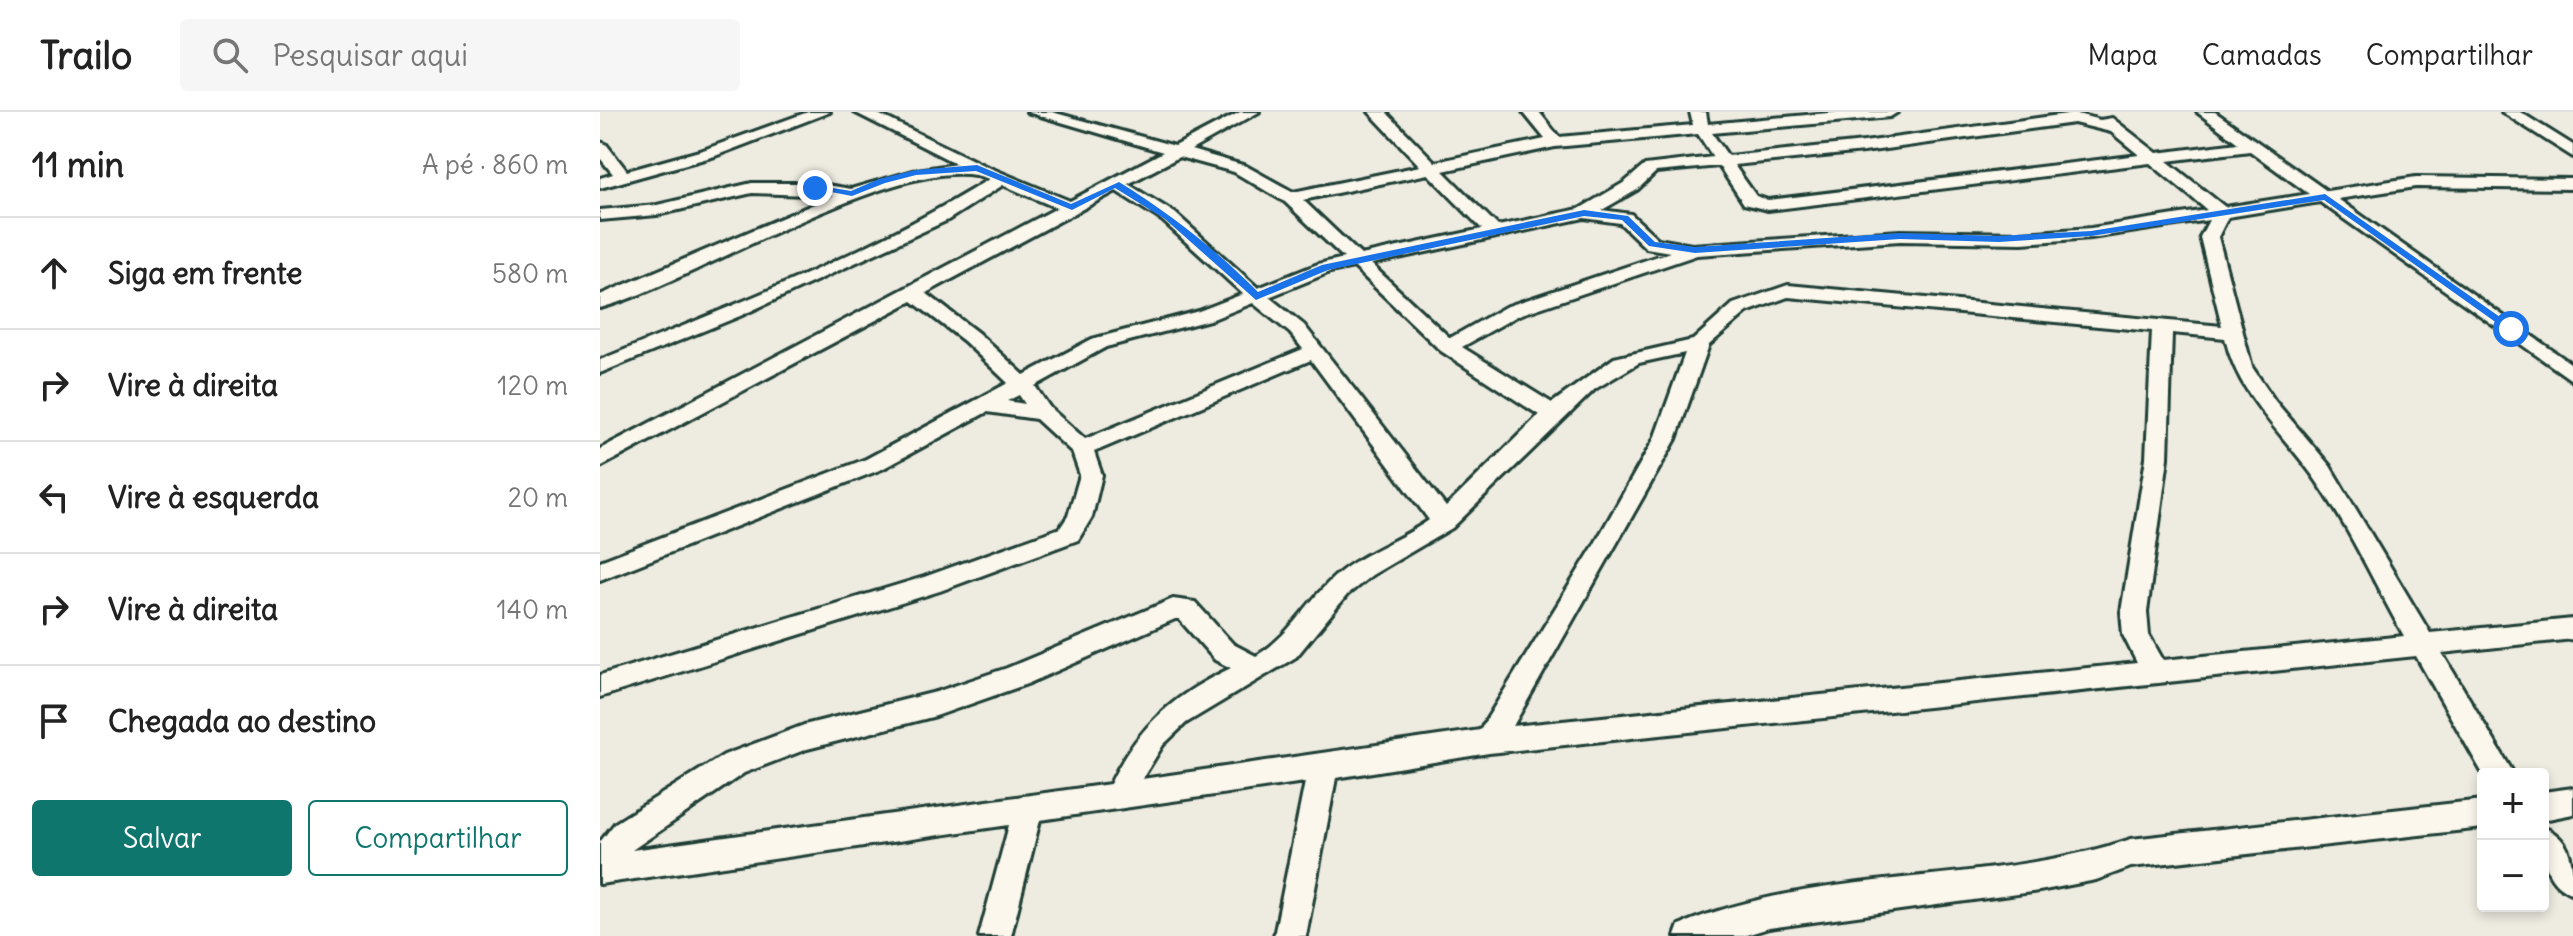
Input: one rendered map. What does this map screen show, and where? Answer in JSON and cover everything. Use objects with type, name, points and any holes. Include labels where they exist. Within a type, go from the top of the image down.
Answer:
[{"type":"street","points":[[600,183],[709,153],[822,112]]},
{"type":"street","points":[[862,112],[977,168],[1072,208]]},
{"type":"street","points":[[1035,112],[1240,169],[1291,198],[1353,261],[1448,347],[1553,414]]},
{"type":"street","points":[[600,459],[1182,151],[1249,112]]},
{"type":"street","points":[[1377,112],[1494,232]]},
{"type":"street","points":[[1531,112],[1555,142]]},
{"type":"street","points":[[2096,112],[2221,213]]},
{"type":"street","points":[[2205,112],[2573,375]]},
{"type":"street","points":[[2510,112],[2573,152]]},
{"type":"street","points":[[1291,198],[1555,142],[1700,121],[1879,113]]},
{"type":"street","points":[[600,571],[874,464],[1099,343],[1206,315],[1314,271],[1584,213],[1631,186],[1644,171],[1665,164],[1725,163],[2079,115],[2118,129]]},
{"type":"street","points":[[1700,121],[1750,200],[1768,205],[2254,146]]},
{"type":"street","points":[[1665,164],[1700,121]]},
{"type":"street","points":[[2228,127],[2232,150]]},
{"type":"street","points":[[600,147],[623,177]]},
{"type":"street","points":[[600,302],[678,272],[882,181],[916,173],[977,168]]},
{"type":"street","points":[[600,374],[609,364],[942,216],[1002,178]]},
{"type":"street","points":[[1584,213],[1625,218],[1652,244],[1695,250],[1900,236],[2022,238],[2091,233],[2416,182],[2573,184]]},
{"type":"street","points":[[1116,184],[1169,217],[1297,329],[1444,522]]},
{"type":"street","points":[[600,215],[657,210],[752,188],[815,188],[852,194]]},
{"type":"street","points":[[2221,213],[2209,237],[2242,367],[2267,406],[2322,472],[2496,768]]},
{"type":"street","points":[[1448,347],[1512,311],[1695,250]]},
{"type":"street","points":[[1489,741],[1636,495],[1676,418],[1698,345],[1738,306],[1764,295],[1788,291],[2233,333]]},
{"type":"street","points":[[600,686],[945,579],[1069,534],[1080,517],[1091,475],[1082,449],[1042,413],[1023,385],[971,337],[912,292]]},
{"type":"street","points":[[2156,673],[2136,635],[2134,612],[2157,458],[2162,325]]},
{"type":"street","points":[[1119,796],[1139,751],[1153,734],[1208,693],[1258,669],[1287,649],[1337,589],[1373,561],[1444,522],[1553,414],[1596,379],[1637,354],[1698,345]]},
{"type":"street","points":[[1082,449],[1236,387],[1315,351]]},
{"type":"street","points":[[982,405],[1042,413]]},
{"type":"street","points":[[600,868],[626,833],[734,764],[804,737],[936,704],[1017,676],[1173,609],[1186,609],[1224,652],[1258,669]]},
{"type":"street","points":[[600,868],[1489,741],[2156,673],[2422,642],[2573,629]]},
{"type":"street","points":[[1208,693],[1224,652]]},
{"type":"street","points":[[1290,936],[1323,767]]},
{"type":"street","points":[[2549,805],[2573,801]]},
{"type":"street","points":[[995,936],[1028,809]]},
{"type":"street","points":[[1691,936],[1769,912],[2039,876],[2096,865],[2131,853],[2477,815]]},
{"type":"street","points":[[2549,849],[2573,879]]},
{"type":"route","points":[[815,188],[852,194],[882,181],[916,173],[977,168],[1072,208],[1116,184],[1169,217],[1217,257],[1256,296],[1325,268],[1584,213],[1611,213],[1634,223],[1652,244],[1695,250],[1774,242],[1900,236],[1999,239],[2091,233],[2325,197],[2511,329]]}]
